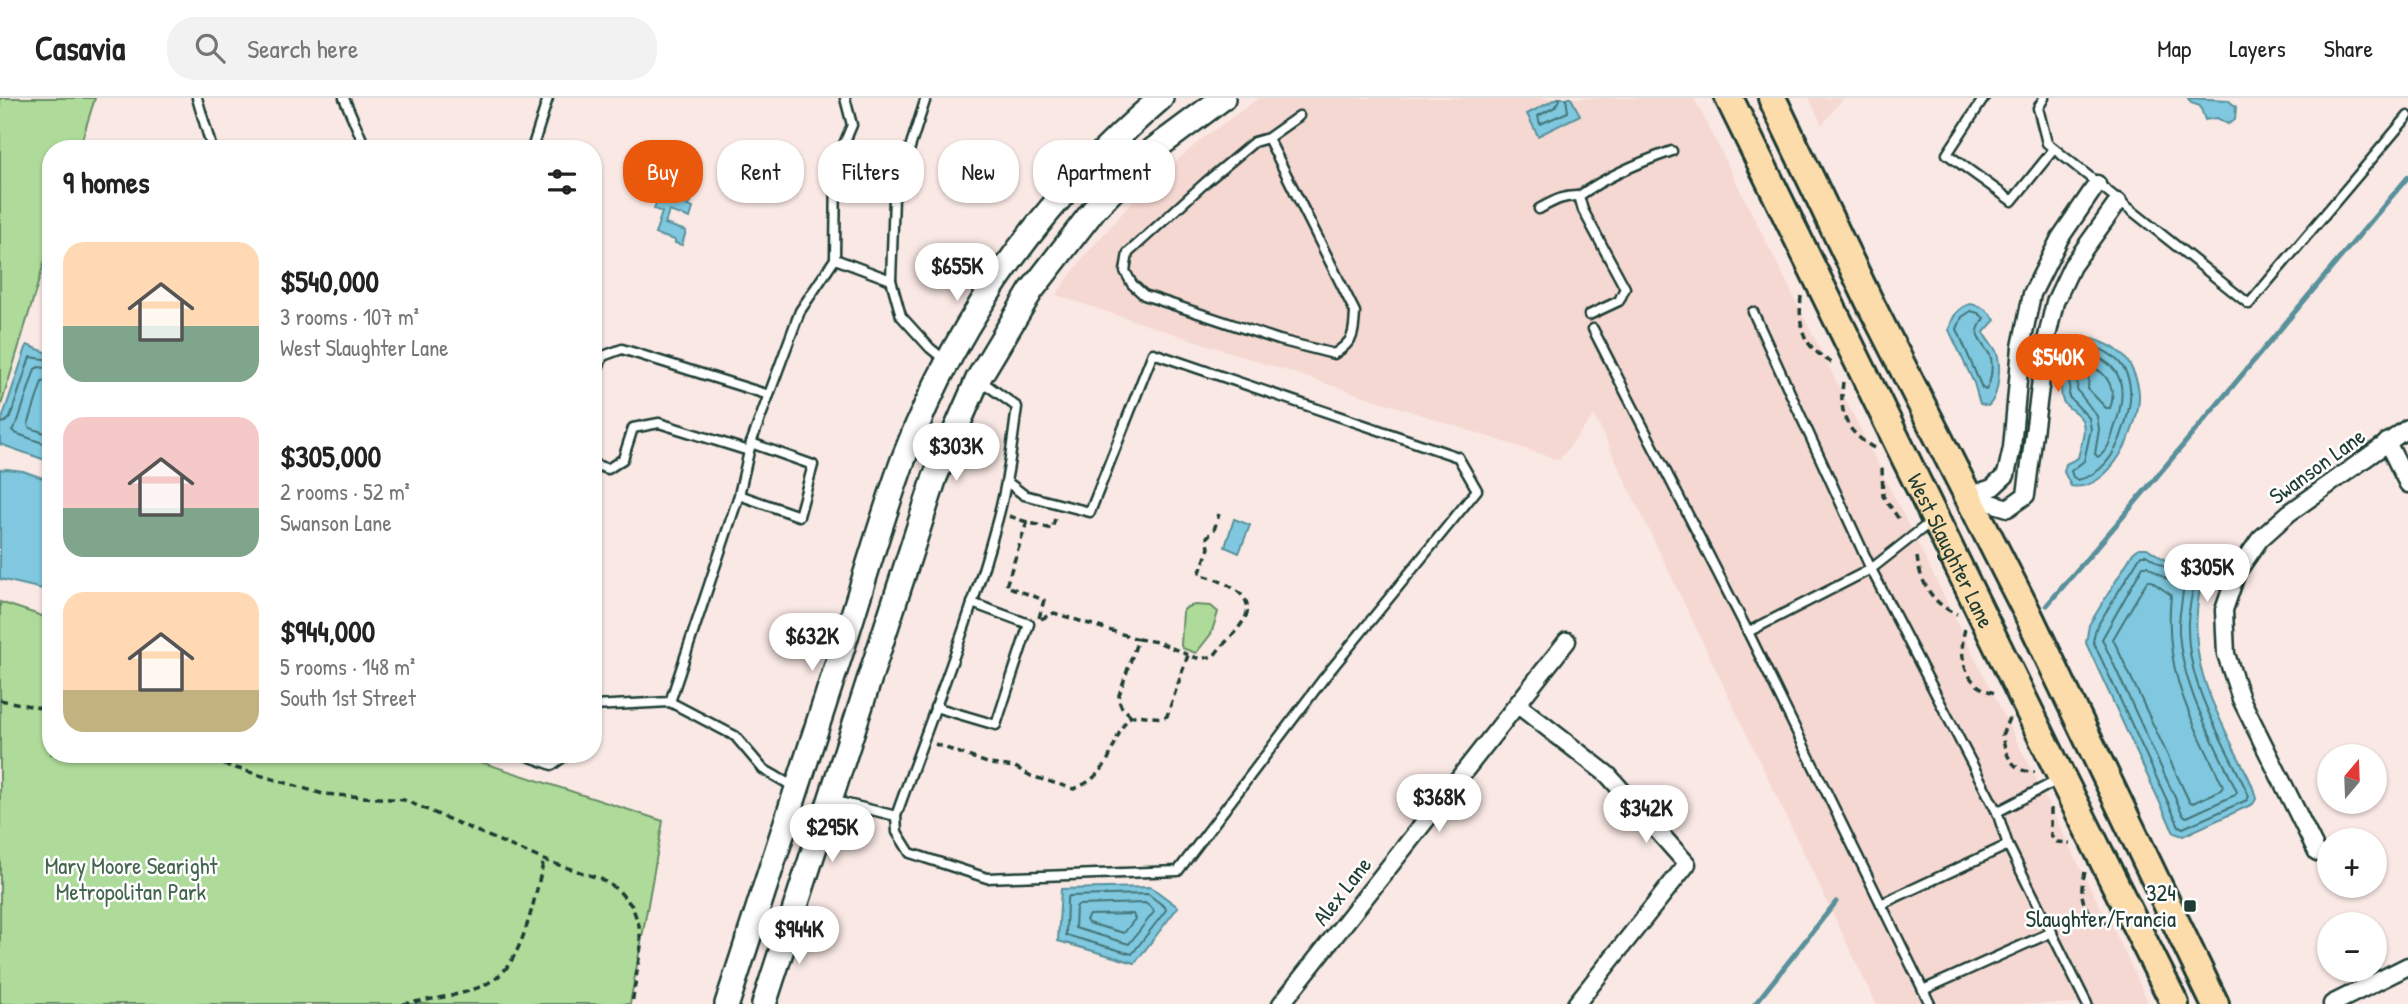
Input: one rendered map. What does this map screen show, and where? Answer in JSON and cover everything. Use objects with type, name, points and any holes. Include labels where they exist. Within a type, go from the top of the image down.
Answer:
[{"type":"main road","points":[[727,1004],[903,461],[948,362],[1004,266],[1045,213],[1123,130],[1161,98]]},
{"type":"main road","points":[[764,1004],[934,477],[978,379],[1031,291],[1096,207],[1153,150],[1223,98]]},
{"type":"main road","name":"West Slaughter Lane","points":[[1729,98],[2175,1004]]},
{"type":"main road","name":"West Slaughter Lane","points":[[1772,98],[1871,305],[2029,616],[2215,1004]]},
{"type":"main road","points":[[1757,156],[1767,153],[1774,158],[1843,292],[1853,300],[1871,305]]},
{"type":"main road","points":[[948,362],[978,379]]},
{"type":"main road","points":[[1936,518],[1968,496]]},
{"type":"main road","points":[[797,789],[830,800]]},
{"type":"street","points":[[1968,496],[1992,488],[2006,475],[2012,448],[2021,347],[2032,294],[2060,238],[2097,184]]},
{"type":"street","points":[[1968,496],[2008,508],[2026,495],[2046,341],[2055,302],[2072,266],[2118,202]]},
{"type":"street","name":"Swanson Lane","points":[[2317,852],[2241,699],[2226,654],[2224,610],[2237,572],[2260,539],[2289,513],[2408,428]]},
{"type":"street","points":[[2387,442],[2408,484]]},
{"type":"street","name":"Alex Lane","points":[[1282,1004],[1567,641]]},
{"type":"street","points":[[1518,705],[1608,775],[1687,864],[1576,1004]]},
{"type":"street","points":[[2332,1004],[2408,966]]},
{"type":"lane","points":[[197,98],[209,140]]},
{"type":"lane","points":[[344,98],[362,140]]},
{"type":"lane","points":[[535,140],[548,98]]},
{"type":"lane","points":[[670,702],[738,495],[750,447],[769,395],[800,312],[835,259],[836,163],[852,125],[845,98]]},
{"type":"lane","points":[[926,98],[894,197],[891,280],[901,316],[930,348],[948,362]]},
{"type":"lane","points":[[1984,98],[1947,154],[1990,186],[2012,201],[2054,149]]},
{"type":"lane","points":[[2044,98],[2038,108],[2047,143],[2249,304],[2408,116]]},
{"type":"lane","points":[[1268,138],[1355,312],[1354,332],[1349,344],[1335,354],[1279,340],[1143,295],[1132,284],[1125,271],[1128,253],[1206,182],[1254,142],[1268,138],[1299,116]]},
{"type":"lane","points":[[1539,209],[1559,198],[1579,196],[1607,179],[1672,151]]},
{"type":"lane","points":[[1579,196],[1583,211],[1625,288],[1619,301],[1589,315]]},
{"type":"lane","points":[[835,259],[891,280]]},
{"type":"lane","points":[[1753,312],[1871,569],[1997,812],[2008,845],[2087,1004]]},
{"type":"lane","points":[[1593,329],[1748,632],[1930,1004]]},
{"type":"lane","points":[[602,358],[622,349],[769,395]]},
{"type":"lane","points":[[978,379],[1017,407],[1006,481],[998,518],[972,603],[896,816],[897,832],[910,853],[987,878],[1178,871],[1324,678],[1477,490],[1458,457],[1153,353],[1090,512],[1024,495],[1006,481]]},
{"type":"lane","points":[[602,467],[608,469],[624,459],[633,428],[659,423],[813,465],[799,516],[738,495]]},
{"type":"lane","points":[[1748,632],[1871,569],[1936,518]]},
{"type":"lane","points":[[934,707],[996,725],[1029,624],[972,603]]},
{"type":"lane","points":[[602,706],[670,702],[735,736],[763,769],[797,789]]},
{"type":"lane","points":[[1997,812],[2062,778]]},
{"type":"lane","points":[[830,800],[896,816]]},
{"type":"lane","points":[[1881,904],[2008,845]]},
{"type":"lane","points":[[1923,990],[2052,932]]},
{"type":"path","points":[[1801,296],[1800,317],[1804,337],[1818,353],[1835,364]]},
{"type":"path","points":[[1843,382],[1845,421],[1862,441],[1874,448]]},
{"type":"path","points":[[1882,468],[1883,496],[1901,522]]},
{"type":"path","points":[[1059,505],[1052,529],[1027,522],[1006,586],[1044,600],[1038,620],[1054,613],[1138,639],[1158,642],[1200,659],[1214,656],[1246,615],[1247,603],[1240,594],[1222,581],[1200,572],[1209,548],[1207,537],[1214,530],[1219,514]]},
{"type":"path","points":[[1917,557],[1920,575],[1929,593],[1942,607],[1958,614]]},
{"type":"path","points":[[1965,629],[1961,653],[1966,668],[1976,685],[1987,692],[1997,693]]},
{"type":"path","points":[[1138,639],[1118,698],[1121,706],[1131,716],[1167,716],[1188,655]]},
{"type":"path","points":[[0,699],[42,708]]},
{"type":"path","points":[[923,740],[990,764],[1015,767],[1031,776],[1074,789],[1106,766],[1125,721],[1131,716]]},
{"type":"path","points":[[2009,718],[2002,735],[2014,766],[2022,772],[2035,772]]},
{"type":"path","points":[[219,763],[323,794],[404,800],[544,860],[601,879],[618,890],[632,906],[639,925],[641,946],[632,1004]]},
{"type":"path","points":[[2050,808],[2052,836],[2057,842],[2070,843]]},
{"type":"path","points":[[403,1004],[470,990],[498,977],[522,944],[544,860]]},
{"type":"path","points":[[2085,872],[2081,884],[2082,899],[2096,918],[2111,925]]},
{"type":"shaded area","points":[[1259,98],[1694,98],[2149,1004],[1876,1004],[1594,415],[1559,460],[1056,295],[1083,258],[1131,203],[1175,203],[1175,162],[1202,139]]},
{"type":"shaded area","points":[[1809,98],[1843,98],[1822,125]]},
{"type":"green space","points":[[0,98],[95,98],[82,140],[42,140],[42,270],[0,409]]},
{"type":"green space","name":"Mary Moore Searight Metropolitan Park","points":[[0,602],[42,616],[42,763],[484,763],[663,821],[630,1004],[0,1004]]},
{"type":"green space","points":[[1195,605],[1211,606],[1218,612],[1211,634],[1196,653],[1182,648],[1181,645],[1183,611]]},
{"type":"water","points":[[1558,98],[1571,98],[1580,115],[1538,136],[1527,114]]},
{"type":"water","points":[[2188,98],[2228,100],[2236,107],[2235,120],[2228,124],[2217,118],[2205,120],[2200,106],[2191,103]]},
{"type":"water","points":[[656,203],[691,203],[687,206],[693,208],[690,218],[669,211],[665,224],[686,231],[682,245],[655,234],[662,212],[654,209]]},
{"type":"water","points":[[1970,304],[1984,309],[1995,320],[1984,332],[1996,351],[1999,364],[1997,388],[1988,406],[1980,404],[1974,383],[1949,330],[1956,314]]},
{"type":"water","points":[[2093,339],[2115,349],[2130,365],[2138,388],[2138,408],[2128,439],[2110,469],[2085,485],[2071,486],[2064,472],[2066,464],[2078,458],[2084,429],[2080,417],[2063,401],[2062,365],[2065,351],[2070,344]]},
{"type":"water","points":[[27,345],[42,351],[42,459],[0,444],[0,425]]},
{"type":"water","points":[[0,470],[23,471],[42,478],[42,589],[0,579]]},
{"type":"water","points":[[1234,519],[1250,525],[1239,553],[1225,547]]},
{"type":"water","points":[[2139,548],[2147,548],[2201,584],[2196,630],[2201,670],[2256,799],[2253,804],[2183,836],[2174,833],[2086,643],[2089,625],[2133,553]]},
{"type":"water","points":[[1151,887],[1178,907],[1135,963],[1058,941],[1061,889]]},
{"type":"waterway","points":[[2047,605],[2408,177]]},
{"type":"waterway","points":[[1755,1004],[1836,902]]},
{"type":"place","name":"324 Slaughter/Francia","points":[[2190,906]]}]
